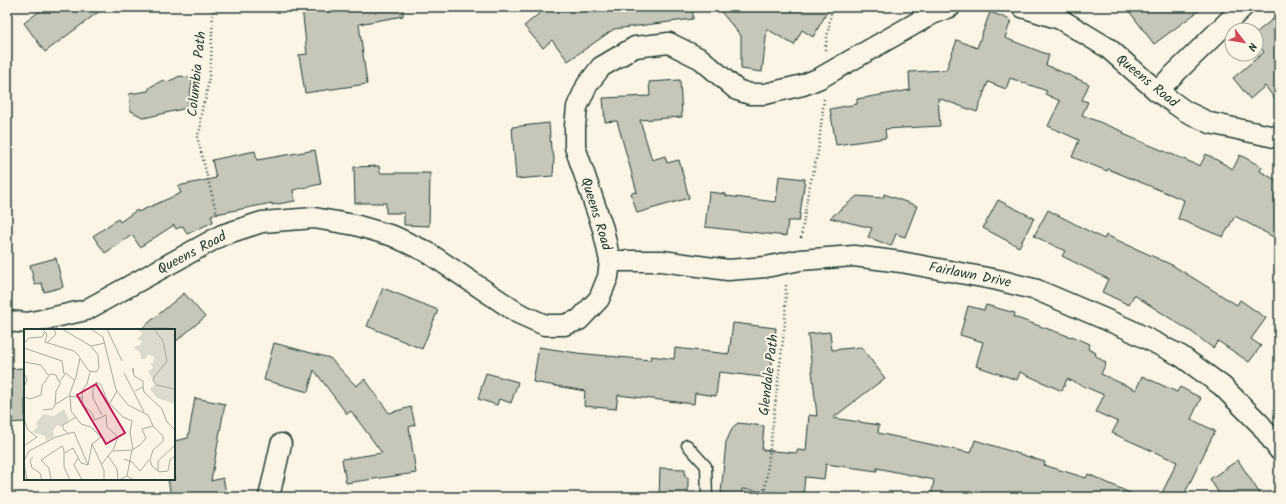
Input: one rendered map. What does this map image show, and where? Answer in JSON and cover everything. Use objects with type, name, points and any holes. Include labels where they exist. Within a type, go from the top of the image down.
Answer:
[{"type":"street","name":"Queens Road","points":[[7,321],[28,323],[86,310],[222,235],[262,222],[314,218],[355,225],[393,236],[428,252],[518,313],[545,325],[564,325],[579,320],[599,299],[608,277],[610,261],[603,229],[575,147],[577,107],[587,85],[601,67],[635,47],[669,43],[701,59],[737,90],[750,94],[765,94],[803,85],[820,78],[932,14],[950,7]]},
{"type":"street","name":"Queens Road","points":[[1022,7],[1060,19],[1108,48],[1157,91],[1185,111],[1210,123],[1279,138]]},
{"type":"street","points":[[1157,91],[1243,7]]},
{"type":"street","name":"Fairlawn Drive","points":[[610,261],[662,261],[728,270],[766,267],[800,260],[854,256],[901,262],[998,280],[1037,290],[1128,329],[1180,356],[1222,386],[1261,425],[1279,450]]},
{"type":"street","points":[[269,497],[280,444]]},
{"type":"lane","points":[[686,445],[706,466],[707,497]]},
{"type":"path","name":"Columbia Path","points":[[212,7],[211,62],[206,98],[203,104],[200,120],[201,128],[197,136],[222,235]]},
{"type":"path","points":[[820,78],[832,7]]},
{"type":"path","points":[[802,232],[818,152],[824,98]]},
{"type":"path","name":"Glendale Path","points":[[764,497],[785,323],[786,284],[768,277],[766,267]]},
{"type":"building","points":[[45,7],[105,7],[45,52],[24,23]]},
{"type":"building","points":[[302,7],[403,7],[403,16],[359,24],[367,84],[305,93],[299,55],[307,54]]},
{"type":"building","points":[[547,7],[693,7],[693,19],[614,29],[568,61],[552,40],[543,48],[524,26]]},
{"type":"building","points":[[717,7],[830,7],[813,37],[802,30],[794,45],[767,29],[762,72],[741,69],[741,36]]},
{"type":"building","points":[[1126,7],[1204,7],[1154,44]]},
{"type":"building","points":[[990,12],[1011,20],[1005,38],[1049,55],[1046,65],[1089,84],[1082,100],[1088,102],[1082,115],[1200,166],[1206,154],[1233,169],[1240,155],[1262,167],[1260,171],[1279,182],[1279,240],[1235,216],[1223,237],[1178,219],[1184,200],[1108,169],[1107,171],[1072,157],[1079,140],[1048,126],[1060,101],[1045,94],[1047,91],[1010,78],[1006,89],[988,82],[977,112],[938,98],[940,126],[885,129],[886,138],[836,145],[830,109],[857,104],[857,99],[910,90],[909,72],[946,70],[957,40],[977,48]]},
{"type":"building","points":[[1279,14],[1279,104],[1265,86],[1250,99],[1233,78],[1252,62],[1264,62],[1264,26]]},
{"type":"building","points":[[180,76],[193,79],[187,108],[144,118],[131,111],[129,94],[148,91],[150,87],[163,80],[167,82]]},
{"type":"building","points":[[680,80],[682,117],[640,120],[652,160],[665,156],[667,163],[679,160],[689,198],[637,213],[631,193],[637,192],[617,121],[605,122],[603,98],[650,96],[649,82]]},
{"type":"building","points":[[549,123],[551,149],[554,157],[553,176],[516,179],[512,127]]},
{"type":"building","points":[[315,150],[321,184],[293,190],[295,201],[272,205],[272,203],[211,215],[213,222],[187,234],[183,226],[176,229],[174,225],[140,247],[132,235],[105,253],[93,236],[118,219],[120,222],[137,210],[138,212],[181,193],[178,186],[216,178],[212,160],[255,151],[257,160]]},
{"type":"building","points":[[379,166],[380,173],[430,173],[429,226],[404,225],[404,213],[386,213],[386,203],[355,203],[354,167]]},
{"type":"building","points":[[779,176],[805,179],[799,221],[788,221],[786,236],[705,227],[709,192],[726,194],[726,196],[776,202]]},
{"type":"building","points":[[884,194],[917,206],[905,237],[896,234],[891,246],[868,237],[872,228],[830,218],[857,196],[883,198]]},
{"type":"building","points":[[998,200],[1034,218],[1019,247],[983,228]]},
{"type":"building","points":[[1048,210],[1104,239],[1106,235],[1172,265],[1237,305],[1240,300],[1266,318],[1251,339],[1261,346],[1249,362],[1218,341],[1213,348],[1193,333],[1134,295],[1129,305],[1102,292],[1108,279],[1062,256],[1065,251],[1034,236]]},
{"type":"building","points":[[56,258],[63,287],[44,292],[42,283],[35,285],[30,265]]},
{"type":"building","points":[[383,288],[438,310],[422,349],[367,326]]},
{"type":"building","points":[[184,293],[205,317],[175,342],[175,329],[141,329]]},
{"type":"building","points":[[986,305],[1015,313],[1014,317],[1071,337],[1072,336],[1090,344],[1088,349],[1096,353],[1095,355],[1106,363],[1101,374],[1136,390],[1142,376],[1177,392],[1180,387],[1201,398],[1191,419],[1215,431],[1183,497],[1160,497],[1177,462],[1112,433],[1118,422],[1096,412],[1104,395],[1067,379],[1062,391],[1020,372],[1017,380],[976,366],[983,342],[960,335],[968,306],[984,310]]},
{"type":"building","points":[[733,323],[776,328],[770,378],[719,372],[716,396],[695,393],[694,404],[618,395],[616,409],[584,406],[585,391],[533,382],[539,347],[577,353],[650,360],[651,356],[674,359],[675,348],[729,354]]},
{"type":"building","points":[[830,332],[832,350],[861,347],[885,378],[833,418],[879,425],[878,433],[971,453],[975,440],[1045,462],[1044,465],[1086,478],[1088,474],[1139,497],[931,497],[934,480],[877,468],[877,471],[826,464],[824,479],[805,477],[803,497],[779,497],[779,493],[742,489],[741,495],[721,493],[726,442],[733,427],[738,423],[764,426],[762,450],[797,453],[797,450],[806,451],[809,415],[817,416],[808,334]]},
{"type":"building","points":[[274,343],[330,358],[356,386],[365,379],[389,413],[411,407],[415,425],[409,427],[416,473],[346,483],[342,459],[382,453],[351,411],[347,414],[314,370],[308,392],[264,380]]},
{"type":"building","points":[[24,368],[24,422],[7,423],[7,369]]},
{"type":"building","points":[[486,373],[518,382],[511,403],[499,399],[497,405],[478,399]]},
{"type":"building","points":[[195,398],[225,404],[211,481],[223,478],[227,497],[171,497],[168,480],[175,480],[175,441],[188,438]]},
{"type":"building","points":[[1238,460],[1262,497],[1221,497],[1210,479]]},
{"type":"building","points":[[660,468],[685,469],[685,477],[688,477],[688,497],[659,497]]}]
